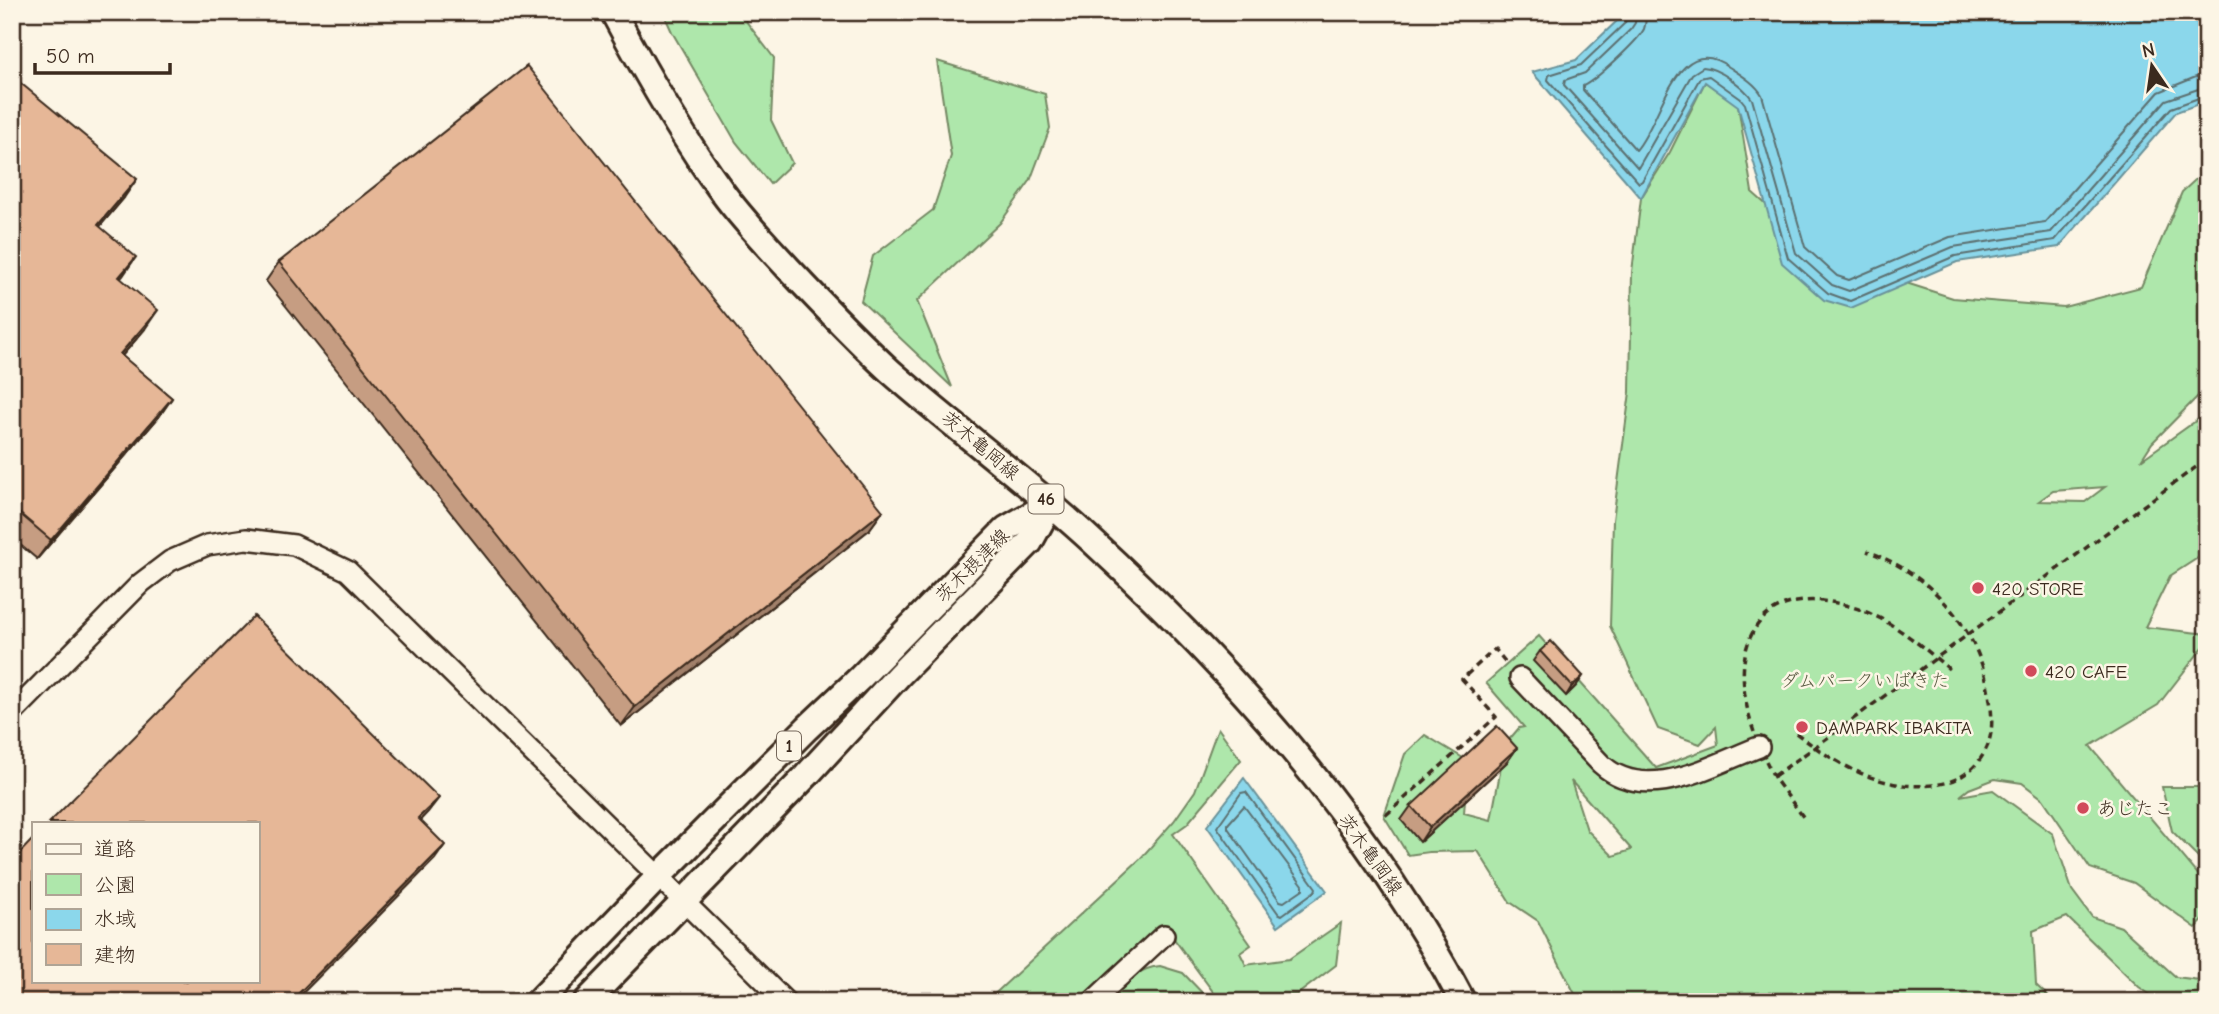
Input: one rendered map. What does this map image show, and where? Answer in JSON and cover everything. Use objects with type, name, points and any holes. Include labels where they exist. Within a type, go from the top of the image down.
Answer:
[{"type":"main road","name":"茨木亀岡線","points":[[613,12],[663,102],[723,194],[756,233],[844,328],[891,372],[1051,503],[1161,607],[1237,687],[1293,752],[1386,873],[1428,938],[1463,1002]]},
{"type":"main road","name":"茨木摂津線","points":[[538,1002],[658,877],[860,678],[1006,528],[1051,503]]},
{"type":"main road","name":"茨木摂津線","points":[[586,1002],[806,776],[898,675],[1030,542],[1051,503]]},
{"type":"street","points":[[12,714],[141,583],[170,561],[207,545],[246,539],[294,545],[348,571],[786,1002]]},
{"type":"street","points":[[1520,678],[1601,764],[1611,773],[1625,779],[1641,782],[1673,779],[1759,747]]},
{"type":"street","points":[[1092,1002],[1154,938]]},
{"type":"path","points":[[1774,776],[2207,459]]},
{"type":"path","points":[[1796,733],[1857,772],[1910,786],[1938,785],[1964,775],[1981,758],[1987,746],[1992,717],[1982,662],[1968,635],[1944,600],[1930,586],[1899,566],[1867,551]]},
{"type":"path","points":[[1804,817],[1774,776],[1759,747],[1746,706],[1744,663],[1755,627],[1775,607],[1787,602],[1816,600],[1862,611],[1883,620],[1901,631],[1949,670]]},
{"type":"path","points":[[1386,815],[1496,717],[1462,678],[1495,649],[1520,678]]},
{"type":"green space","points":[[663,12],[739,12],[774,58],[771,120],[792,163],[770,184],[736,142]]},
{"type":"green space","points":[[937,61],[1045,94],[1050,128],[1030,181],[1000,223],[917,301],[952,387],[861,301],[873,256],[933,210],[951,156]]},
{"type":"green space","name":"ダムパークいばきた","points":[[1705,82],[1738,105],[1752,192],[1825,257],[1953,298],[2064,307],[2141,287],[2182,192],[2207,169],[2205,389],[2152,443],[2141,460],[2207,413],[2207,552],[2170,576],[2145,627],[2207,634],[2207,642],[2158,705],[2090,746],[2207,885],[2207,916],[2196,928],[2134,883],[2090,868],[2043,799],[2022,783],[1995,779],[1969,789],[1960,796],[1993,790],[2053,834],[2072,890],[2092,917],[2121,927],[2176,977],[2207,981],[2207,1002],[2161,1002],[2139,987],[2067,917],[2033,931],[2036,985],[2054,1002],[1579,1002],[1538,921],[1510,902],[1478,851],[1408,855],[1384,816],[1405,754],[1425,735],[1468,761],[1464,813],[1491,820],[1502,748],[1519,728],[1524,727],[1486,683],[1539,636],[1656,768],[1718,745],[1716,727],[1700,744],[1658,729],[1610,626],[1613,520],[1630,392],[1632,272],[1641,198],[1670,152]],"holes":[[[2105,487],[2085,502],[2039,501],[2053,491]],[[1571,781],[1631,849],[1631,850],[1613,856],[1587,830]]]},
{"type":"green space","points":[[1218,728],[1241,760],[1187,824],[1173,834],[1251,945],[1240,953],[1246,965],[1289,959],[1341,923],[1336,965],[1298,994],[1236,1002],[1217,997],[1163,924],[1079,1002],[986,1002],[1140,859],[1174,821],[1195,791]]},
{"type":"green space","points":[[2162,787],[2207,787],[2207,866],[2172,831]]},
{"type":"green space","points":[[1160,966],[1183,973],[1211,1002],[1103,1002],[1136,974]]},
{"type":"water","points":[[1620,12],[2207,12],[2207,101],[2176,112],[2059,247],[1957,262],[1851,308],[1824,300],[1782,263],[1738,106],[1705,82],[1641,198],[1532,72],[1576,60],[1620,18]]},
{"type":"water","points":[[1244,778],[1327,891],[1278,926],[1207,826]]},
{"type":"building","points":[[527,66],[883,511],[635,707],[279,262]]},
{"type":"building","points":[[12,76],[137,179],[98,225],[136,257],[119,277],[158,310],[120,354],[172,398],[51,540],[12,507]]},
{"type":"building","points":[[254,616],[439,798],[418,818],[445,845],[290,1002],[12,1002],[12,861],[32,840],[32,982],[259,982],[259,822],[50,822]]},
{"type":"building","points":[[1551,641],[1583,676],[1572,686],[1540,651]]},
{"type":"building","points":[[1497,726],[1517,748],[1430,827],[1411,806]]},
{"type":"place","name":"420 STORE","points":[[1978,588]]},
{"type":"place","name":"420 CAFE","points":[[2031,671]]},
{"type":"place","name":"DAMPARK IBAKITA","points":[[1802,727]]},
{"type":"place","name":"あじたこ","points":[[2083,808]]}]
